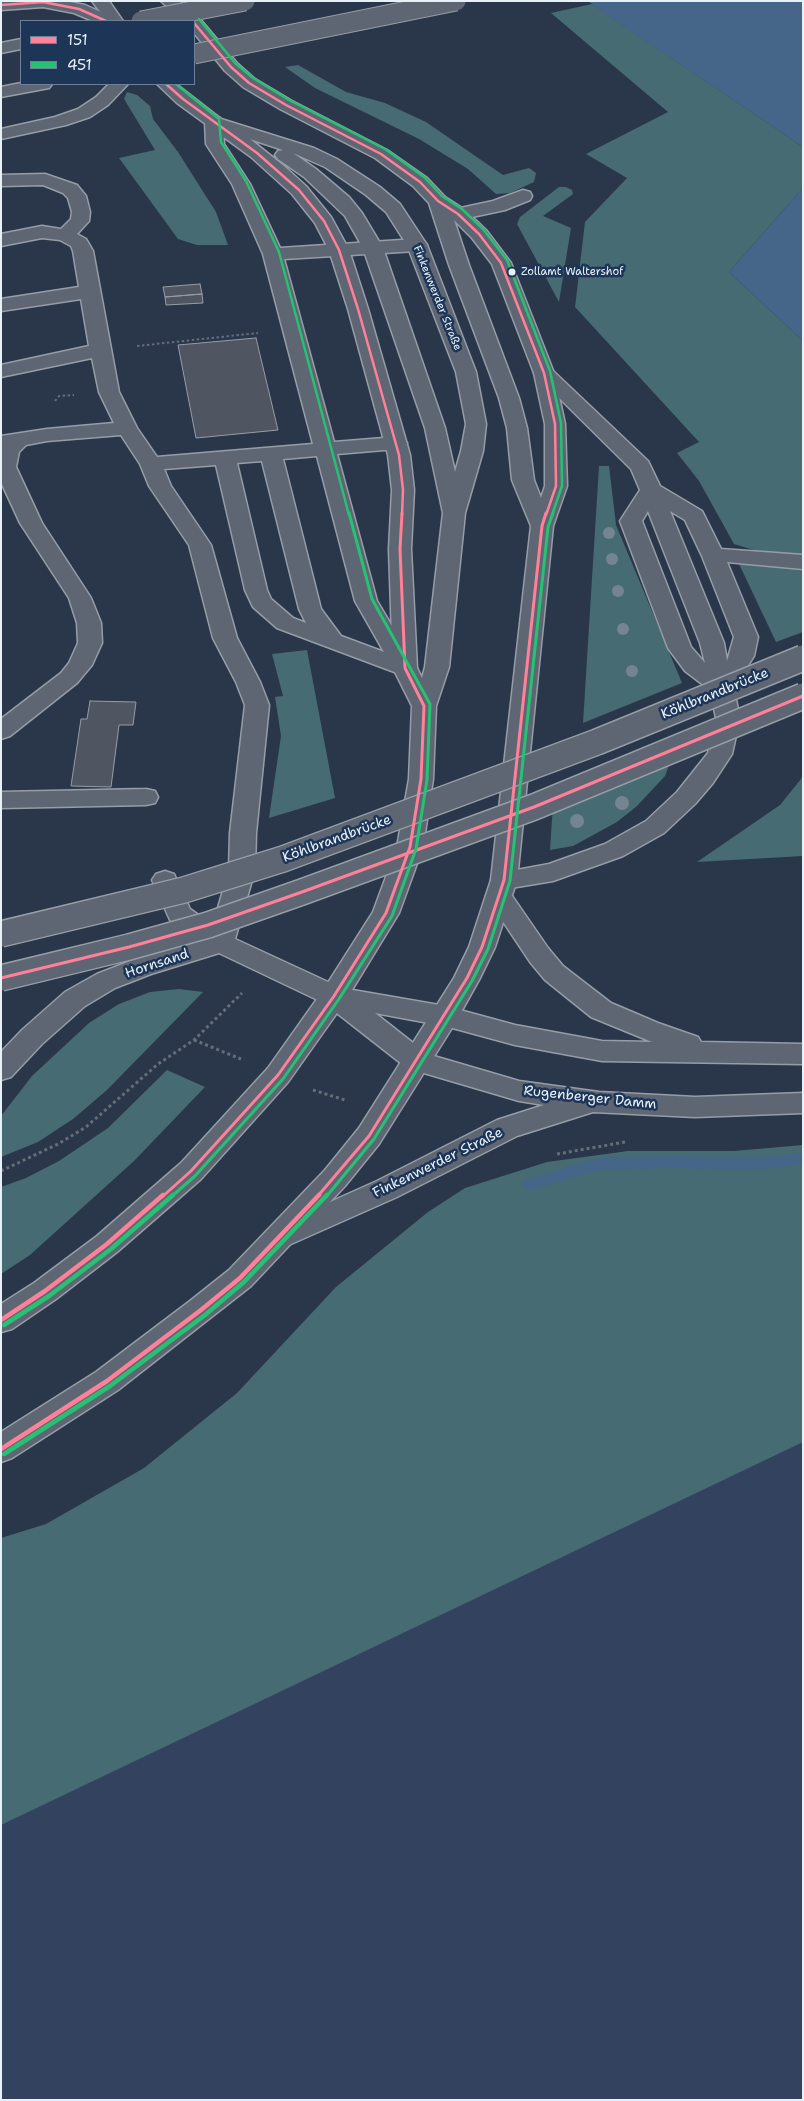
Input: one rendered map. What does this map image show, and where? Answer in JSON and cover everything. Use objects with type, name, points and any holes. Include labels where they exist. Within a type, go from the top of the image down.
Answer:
[{"type":"main road","points":[[100,1],[114,20]]},
{"type":"main road","points":[[146,20],[245,1]]},
{"type":"main road","points":[[195,54],[456,1]]},
{"type":"main road","points":[[1,5],[43,2],[79,9],[104,20]]},
{"type":"main road","name":"Finkenwerder Straße","points":[[172,2],[191,20]]},
{"type":"main road","name":"Finkenwerder Straße","points":[[1,1449],[107,1381],[240,1278],[282,1236],[335,1178],[369,1136],[445,1016],[482,947],[501,888],[542,526],[556,486],[555,424],[544,373],[501,263],[479,234],[458,214],[438,200],[420,182],[382,154],[286,105],[249,83],[231,67],[195,24]]},
{"type":"main road","points":[[195,37],[232,30]]},
{"type":"main road","points":[[1,48],[20,44]]},
{"type":"main road","points":[[1,75],[20,71]]},
{"type":"main road","points":[[1,92],[38,85]]},
{"type":"main road","points":[[1,134],[60,121],[84,113],[102,101],[117,85]]},
{"type":"main road","name":"Finkenwerder Straße","points":[[167,85],[257,153],[299,190],[324,221],[339,250],[358,309],[396,443],[403,490],[400,550],[405,668],[424,706]]},
{"type":"main road","points":[[214,122],[215,144],[242,184],[273,254],[366,601],[405,668]]},
{"type":"main road","name":"Finkenwerder Straße","points":[[1,1320],[45,1291],[107,1244],[191,1171],[278,1075],[334,996],[386,913],[410,847],[421,779],[424,706],[437,667],[454,513],[472,451],[476,424],[473,399],[464,364],[417,245],[394,208],[351,175],[308,152],[214,122]]},
{"type":"main road","name":"Finkenwerder Straße","points":[[258,137],[310,173],[333,192],[353,213],[373,248],[435,428],[454,513]]},
{"type":"main road","points":[[1,181],[28,178],[45,180],[70,189],[77,196],[81,212],[80,221],[65,235]]},
{"type":"main road","points":[[458,214],[498,206],[523,196]]},
{"type":"main road","name":"Finkenwerder Straße","points":[[438,200],[459,265],[509,398],[516,428],[523,480],[542,526]]},
{"type":"main road","points":[[1,240],[42,232],[65,235],[79,243],[83,251],[100,350],[110,392],[127,428],[200,545],[224,638],[248,682],[257,705],[243,833],[242,870],[221,943]]},
{"type":"main road","points":[[273,254],[417,245]]},
{"type":"main road","points":[[1,305],[65,294],[89,284]]},
{"type":"main road","points":[[1,371],[100,350]]},
{"type":"main road","points":[[544,373],[640,466],[712,643],[728,718],[720,754],[686,798],[655,827],[614,850],[501,888],[539,955],[554,973],[579,994],[601,1010],[648,1030],[708,1051]]},
{"type":"main road","points":[[1,731],[69,678],[80,665],[90,643],[89,623],[80,598],[31,523],[10,500],[5,460],[11,441],[127,428]]},
{"type":"main road","points":[[156,475],[225,458],[396,443]]},
{"type":"main road","points":[[271,454],[310,609],[315,619],[334,642]]},
{"type":"main road","points":[[225,458],[256,590],[262,602],[285,623],[405,668]]},
{"type":"main road","points":[[651,490],[694,516],[713,556],[746,638],[742,656],[732,674],[720,686]]},
{"type":"main road","points":[[651,490],[631,521],[680,648],[694,666],[720,686]]},
{"type":"main road","points":[[713,556],[727,555],[803,562]]},
{"type":"main road","name":"Köhlbrandbrücke","points":[[1,934],[184,890],[292,855],[597,742],[803,658]]},
{"type":"main road","points":[[1,978],[129,947],[208,925],[302,892],[534,808],[803,696]]},
{"type":"main road","points":[[1,800],[146,797]]},
{"type":"main road","points":[[165,880],[179,914],[221,943],[334,996],[445,1016],[515,1035],[602,1051],[708,1051],[803,1054]]},
{"type":"main road","name":"Hornsand","points":[[1,1070],[32,1037],[75,999],[98,986],[142,967],[221,943]]},
{"type":"main road","name":"Rugenberger Damm","points":[[334,996],[417,1060],[519,1091],[599,1102],[695,1107],[803,1103]]},
{"type":"main road","name":"Finkenwerder Straße","points":[[282,1236],[387,1189],[507,1128],[570,1107],[599,1102]]},
{"type":"path","points":[[100,350],[293,328]]},
{"type":"path","points":[[224,337],[225,341]]},
{"type":"path","points":[[1,1171],[58,1144],[86,1127],[158,1064],[194,1040],[270,967]]},
{"type":"path","points":[[194,1040],[323,1094],[385,1110]]},
{"type":"shaded area","points":[[588,1],[803,1],[803,147],[600,10]]},
{"type":"shaded area","points":[[803,188],[803,341],[729,272]]},
{"type":"shaded area","points":[[803,1384],[803,2100],[1,2100],[1,1755]]},
{"type":"green space","points":[[592,4],[803,147],[803,188],[729,272],[803,341],[803,556],[757,551],[734,544],[699,481],[677,453],[699,442],[575,307],[585,222],[627,178],[586,154],[668,112],[551,13]]},
{"type":"green space","points":[[298,65],[346,92],[385,103],[426,122],[503,175],[529,168],[536,173],[534,182],[510,193],[496,194],[468,169],[419,139],[315,88],[285,67]]},
{"type":"green space","points":[[127,92],[137,95],[150,106],[153,119],[178,152],[216,212],[228,245],[197,245],[178,239],[119,158],[155,150],[124,99]]},
{"type":"green space","points":[[559,187],[566,187],[572,190],[573,194],[543,216],[571,228],[559,302],[517,224],[520,217]]},
{"type":"green space","points":[[599,466],[609,466],[616,525],[682,683],[583,723]]},
{"type":"green space","points":[[739,564],[803,569],[803,632],[776,642]]},
{"type":"green space","points":[[307,650],[335,798],[269,818],[281,736],[275,697],[283,696],[272,654]]},
{"type":"green space","points":[[673,754],[665,776],[637,806],[617,822],[573,846],[550,850],[553,804]]},
{"type":"green space","points":[[803,774],[803,856],[697,862],[780,805]]},
{"type":"green space","points":[[179,989],[203,992],[107,1090],[73,1119],[38,1142],[1,1157],[1,1116],[32,1076],[89,1023],[119,1004],[150,992]]},
{"type":"green space","points":[[167,1070],[205,1087],[134,1161],[30,1255],[1,1274],[1,1187],[26,1178],[59,1161],[108,1128]]},
{"type":"green space","points":[[803,1145],[803,1442],[1,1825],[1,1538],[46,1524],[144,1468],[237,1393],[336,1287],[428,1212],[465,1188],[547,1162],[628,1151],[734,1151]]},
{"type":"building","points":[[200,284],[202,294],[165,297],[163,287]]},
{"type":"building","points":[[202,294],[203,303],[166,305],[165,297]]},
{"type":"building","points":[[256,338],[278,430],[196,438],[178,345]]},
{"type":"building","points":[[90,701],[136,702],[133,725],[119,725],[111,787],[71,786],[81,719],[87,719]]},
{"type":"waterway","points":[[531,1184],[599,1164],[672,1162],[750,1164],[803,1159]]},
{"type":"transit line","name":"151","points":[[1,5],[43,2],[79,9],[104,20]]},
{"type":"transit line","name":"451","points":[[4,1454],[110,1386],[205,1315],[244,1282],[340,1182],[374,1139],[472,981],[488,949],[510,881],[548,527],[562,486],[561,423],[550,371],[507,260],[483,229],[462,209],[442,196],[424,177],[385,149],[289,100],[253,78],[235,63],[199,19]]},
{"type":"transit line","name":"151","points":[[1,1449],[107,1381],[201,1310],[240,1278],[335,1178],[369,1136],[467,978],[482,947],[504,880],[542,526],[556,486],[555,424],[544,373],[501,263],[479,234],[458,214],[438,201],[420,182],[381,154],[286,105],[249,83],[231,67],[195,24]]},
{"type":"transit line","name":"151","points":[[1,1320],[45,1291],[107,1244],[191,1171],[278,1075],[334,996],[386,913],[410,847],[421,779],[424,706],[405,668],[400,549],[403,490],[399,455],[358,309],[339,250],[324,221],[299,190],[257,153],[183,99],[167,85]]},
{"type":"transit line","name":"451","points":[[4,1325],[49,1296],[111,1249],[195,1176],[283,1079],[339,999],[392,916],[416,849],[427,780],[430,704],[372,599],[279,252],[246,181],[221,142],[219,119],[177,85]]},
{"type":"transit line","name":"151","points":[[1,978],[129,947],[208,925],[302,892],[534,807],[803,696]]},
{"type":"place","name":"Zollamt Waltershof","points":[[512,272]]}]
